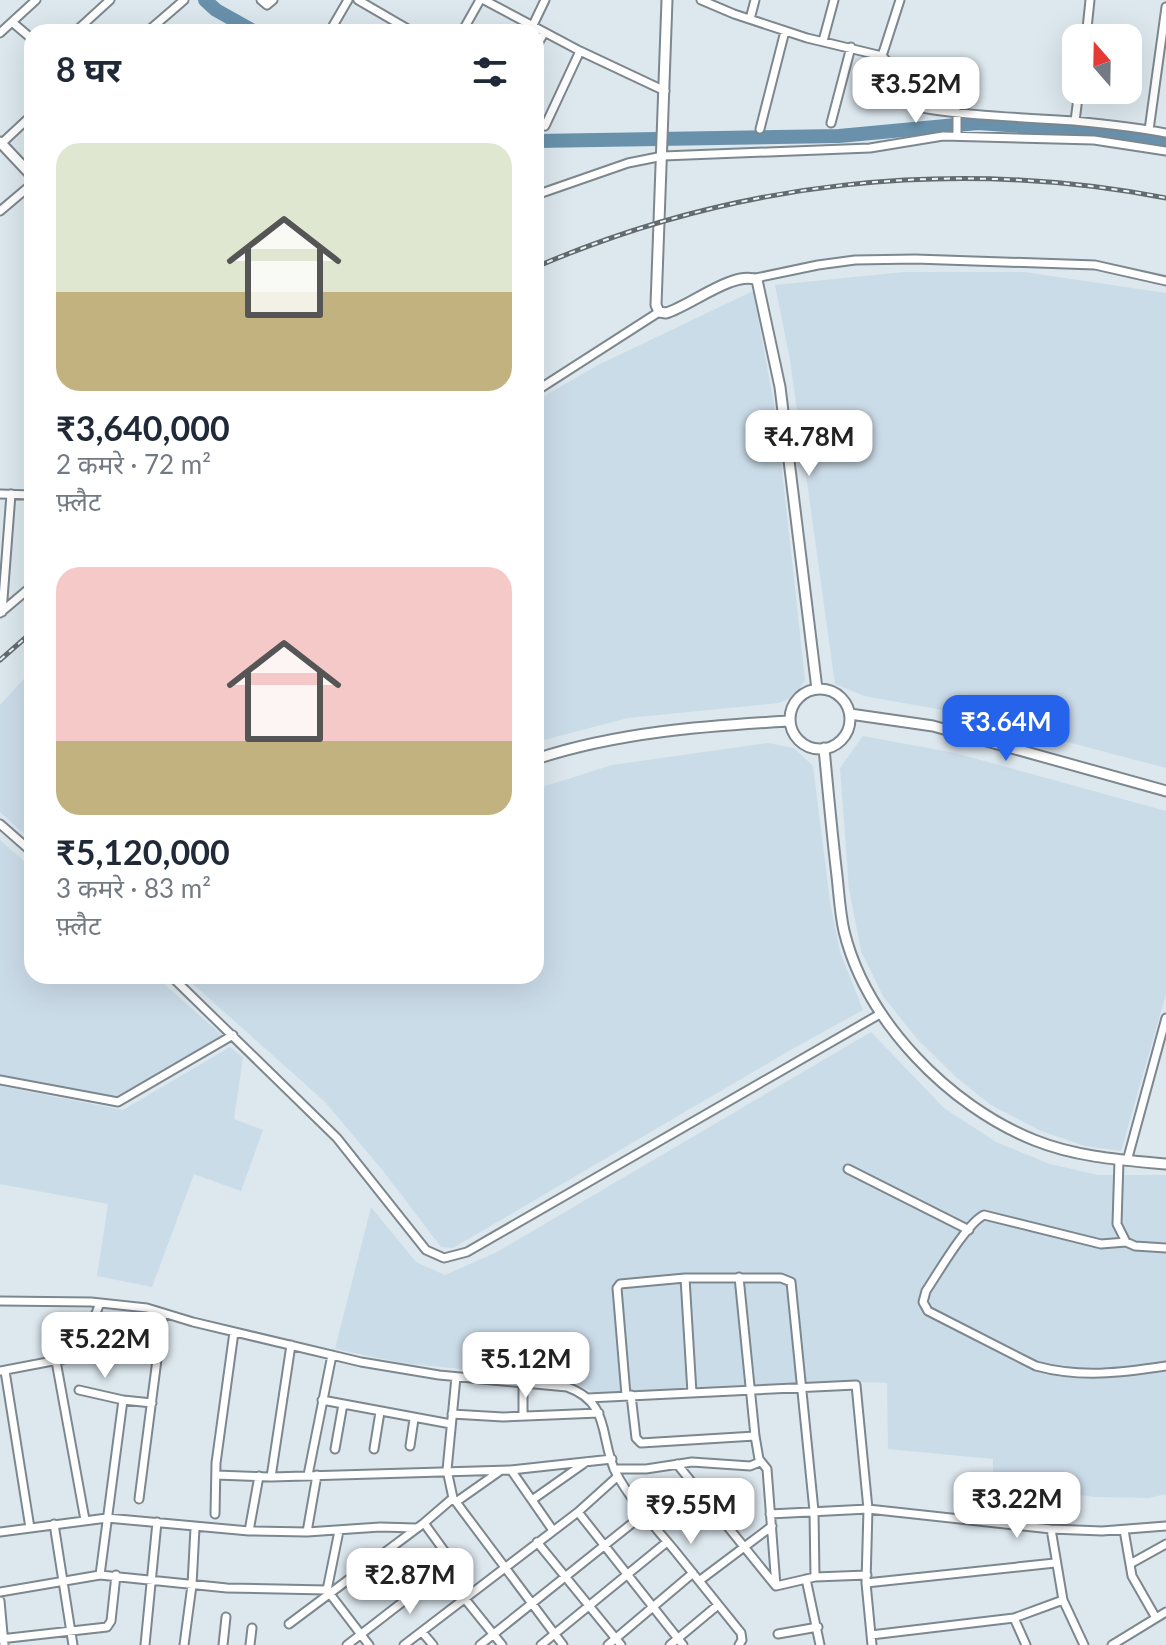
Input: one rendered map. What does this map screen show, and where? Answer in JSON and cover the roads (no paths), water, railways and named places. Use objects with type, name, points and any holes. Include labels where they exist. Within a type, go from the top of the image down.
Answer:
[{"type":"street","points":[[0,33],[36,0]]},
{"type":"street","points":[[84,24],[110,0]]},
{"type":"street","points":[[156,24],[184,0]]},
{"type":"street","points":[[261,0],[267,5],[273,0]]},
{"type":"street","points":[[334,24],[348,0]]},
{"type":"street","points":[[358,0],[399,24]]},
{"type":"street","points":[[467,24],[482,0],[526,24]]},
{"type":"street","points":[[533,24],[545,0]]},
{"type":"street","points":[[659,312],[655,301],[667,0]]},
{"type":"street","points":[[701,0],[785,31],[882,56],[909,104],[957,112],[1075,121],[1166,133]]},
{"type":"street","points":[[750,19],[755,0]]},
{"type":"street","points":[[823,41],[834,0]]},
{"type":"street","points":[[882,56],[900,0]]},
{"type":"street","points":[[1087,24],[1090,0]]},
{"type":"street","points":[[1149,130],[1166,7]]},
{"type":"street","points":[[12,22],[24,32]]},
{"type":"street","points":[[760,129],[785,31]]},
{"type":"street","points":[[544,33],[665,91]]},
{"type":"street","points":[[831,123],[851,47]]},
{"type":"street","points":[[545,126],[580,51]]},
{"type":"street","points":[[1075,121],[1077,104]]},
{"type":"street","points":[[957,112],[957,136]]},
{"type":"street","points":[[1024,137],[1026,117]]},
{"type":"street","points":[[24,122],[1,143],[24,167]]},
{"type":"street","points":[[1125,145],[1127,127]]},
{"type":"street","points":[[544,191],[663,152],[870,148],[943,136],[1094,140],[1166,151]]},
{"type":"street","points":[[0,211],[24,191]]},
{"type":"street","points":[[544,386],[659,312],[671,312],[731,282],[818,265],[855,260],[915,259],[1095,265],[1166,281]]},
{"type":"street","points":[[756,278],[780,387],[817,689]]},
{"type":"street","points":[[0,494],[24,495]]},
{"type":"street","points":[[1,612],[11,494]]},
{"type":"street","points":[[1,612],[24,593]]},
{"type":"street","points":[[817,689],[838,694],[850,714],[844,736],[836,744],[824,748],[802,743],[794,735],[789,721],[795,701],[817,689]]},
{"type":"street","points":[[850,714],[933,726],[1166,791]]},
{"type":"street","points":[[544,757],[612,739],[725,725],[789,721]]},
{"type":"street","points":[[824,748],[843,928],[852,958],[872,1003],[894,1032],[960,1099],[1035,1141],[1086,1156],[1166,1164]]},
{"type":"street","points":[[0,824],[24,845]]},
{"type":"street","points":[[179,984],[337,1138],[426,1250],[439,1257],[451,1258],[467,1252],[880,1014]]},
{"type":"street","points":[[1126,1242],[1117,1224],[1123,1160],[1166,1018]]},
{"type":"street","points":[[0,1080],[118,1102],[233,1035]]},
{"type":"street","points":[[848,1169],[969,1230]]},
{"type":"street","points":[[1166,1248],[1135,1246],[1126,1242],[1101,1244],[987,1215],[978,1218],[969,1230],[926,1291],[923,1302],[928,1311],[1036,1366],[1092,1374],[1166,1366]]},
{"type":"street","points":[[739,1277],[755,1436],[760,1462],[767,1469],[776,1586]]},
{"type":"street","points":[[685,1278],[692,1393]]},
{"type":"street","points":[[755,1436],[641,1443],[636,1438],[628,1395],[618,1287],[623,1283],[685,1278],[781,1278],[791,1282],[814,1511],[810,1578],[820,1645]]},
{"type":"street","points":[[0,1301],[100,1303],[147,1308],[234,1332],[414,1372],[567,1387],[588,1398],[599,1413],[616,1473],[741,1633],[739,1645]]},
{"type":"street","points":[[30,1528],[3,1371],[82,1353],[100,1303]]},
{"type":"street","points":[[139,1499],[163,1313]]},
{"type":"street","points":[[215,1514],[216,1475],[234,1332]]},
{"type":"street","points":[[271,1477],[291,1345]]},
{"type":"street","points":[[307,1532],[322,1400],[332,1355]]},
{"type":"street","points":[[56,1361],[85,1520]]},
{"type":"street","points":[[456,1377],[447,1470],[455,1500],[563,1645]]},
{"type":"street","points":[[523,1383],[523,1416]]},
{"type":"street","points":[[588,1398],[856,1385],[868,1509],[866,1579],[872,1645]]},
{"type":"street","points":[[79,1390],[152,1403]]},
{"type":"street","points":[[100,1575],[123,1400]]},
{"type":"street","points":[[322,1400],[451,1424]]},
{"type":"street","points":[[335,1449],[343,1404]]},
{"type":"street","points":[[374,1449],[380,1412]]},
{"type":"street","points":[[452,1414],[523,1416],[599,1413]]},
{"type":"street","points":[[410,1446],[414,1419]]},
{"type":"street","points":[[216,1475],[271,1477],[507,1470],[612,1459]]},
{"type":"street","points":[[532,1500],[586,1462]]},
{"type":"street","points":[[404,1645],[578,1512],[616,1473],[677,1464],[745,1466],[760,1462]]},
{"type":"street","points":[[677,1464],[776,1586]]},
{"type":"street","points":[[507,1470],[552,1529]]},
{"type":"street","points":[[289,1624],[329,1591],[455,1500],[507,1470]]},
{"type":"street","points":[[249,1531],[259,1476]]},
{"type":"street","points":[[770,1514],[868,1509],[1051,1529],[1124,1530],[1166,1526]]},
{"type":"street","points":[[578,1512],[681,1642]]},
{"type":"street","points":[[480,1645],[645,1513]]},
{"type":"street","points":[[0,1532],[107,1518],[249,1531],[307,1532],[420,1526],[453,1563],[347,1645]]},
{"type":"street","points":[[145,1645],[157,1522]]},
{"type":"street","points":[[54,1524],[73,1645]]},
{"type":"street","points":[[699,1581],[772,1526]]},
{"type":"street","points":[[184,1645],[195,1528]]},
{"type":"street","points":[[1051,1529],[1063,1600],[1084,1645]]},
{"type":"street","points":[[1124,1530],[1137,1588],[1156,1618]]},
{"type":"street","points":[[339,1531],[329,1591],[369,1645]]},
{"type":"street","points":[[537,1542],[618,1642]]},
{"type":"street","points":[[541,1645],[667,1542]]},
{"type":"street","points":[[1130,1564],[1166,1544]]},
{"type":"street","points":[[776,1586],[810,1578],[866,1579],[1055,1563]]},
{"type":"street","points":[[608,1645],[618,1642],[693,1573]]},
{"type":"street","points":[[0,1592],[100,1575],[227,1588],[329,1591]]},
{"type":"street","points":[[0,1601],[2,1641],[110,1625],[116,1575]]},
{"type":"street","points":[[465,1599],[502,1645]]},
{"type":"street","points":[[871,1635],[1014,1618],[1063,1600]]},
{"type":"street","points":[[670,1645],[681,1642],[718,1605]]},
{"type":"street","points":[[1112,1645],[1166,1612]]},
{"type":"street","points":[[223,1645],[226,1617]]},
{"type":"street","points":[[1014,1618],[1026,1645]]},
{"type":"street","points":[[778,1634],[818,1627]]},
{"type":"street","points":[[250,1645],[252,1628]]},
{"type":"street","points":[[422,1632],[433,1645]]},
{"type":"waterway","points":[[205,0],[241,24]]},
{"type":"waterway","points":[[544,141],[839,136],[978,123],[1090,131],[1166,143]]},
{"type":"railway","points":[[544,264],[689,214],[767,197],[846,185],[926,179],[1006,179],[1086,186],[1166,198]]},
{"type":"railway","points":[[0,660],[24,639]]}]
